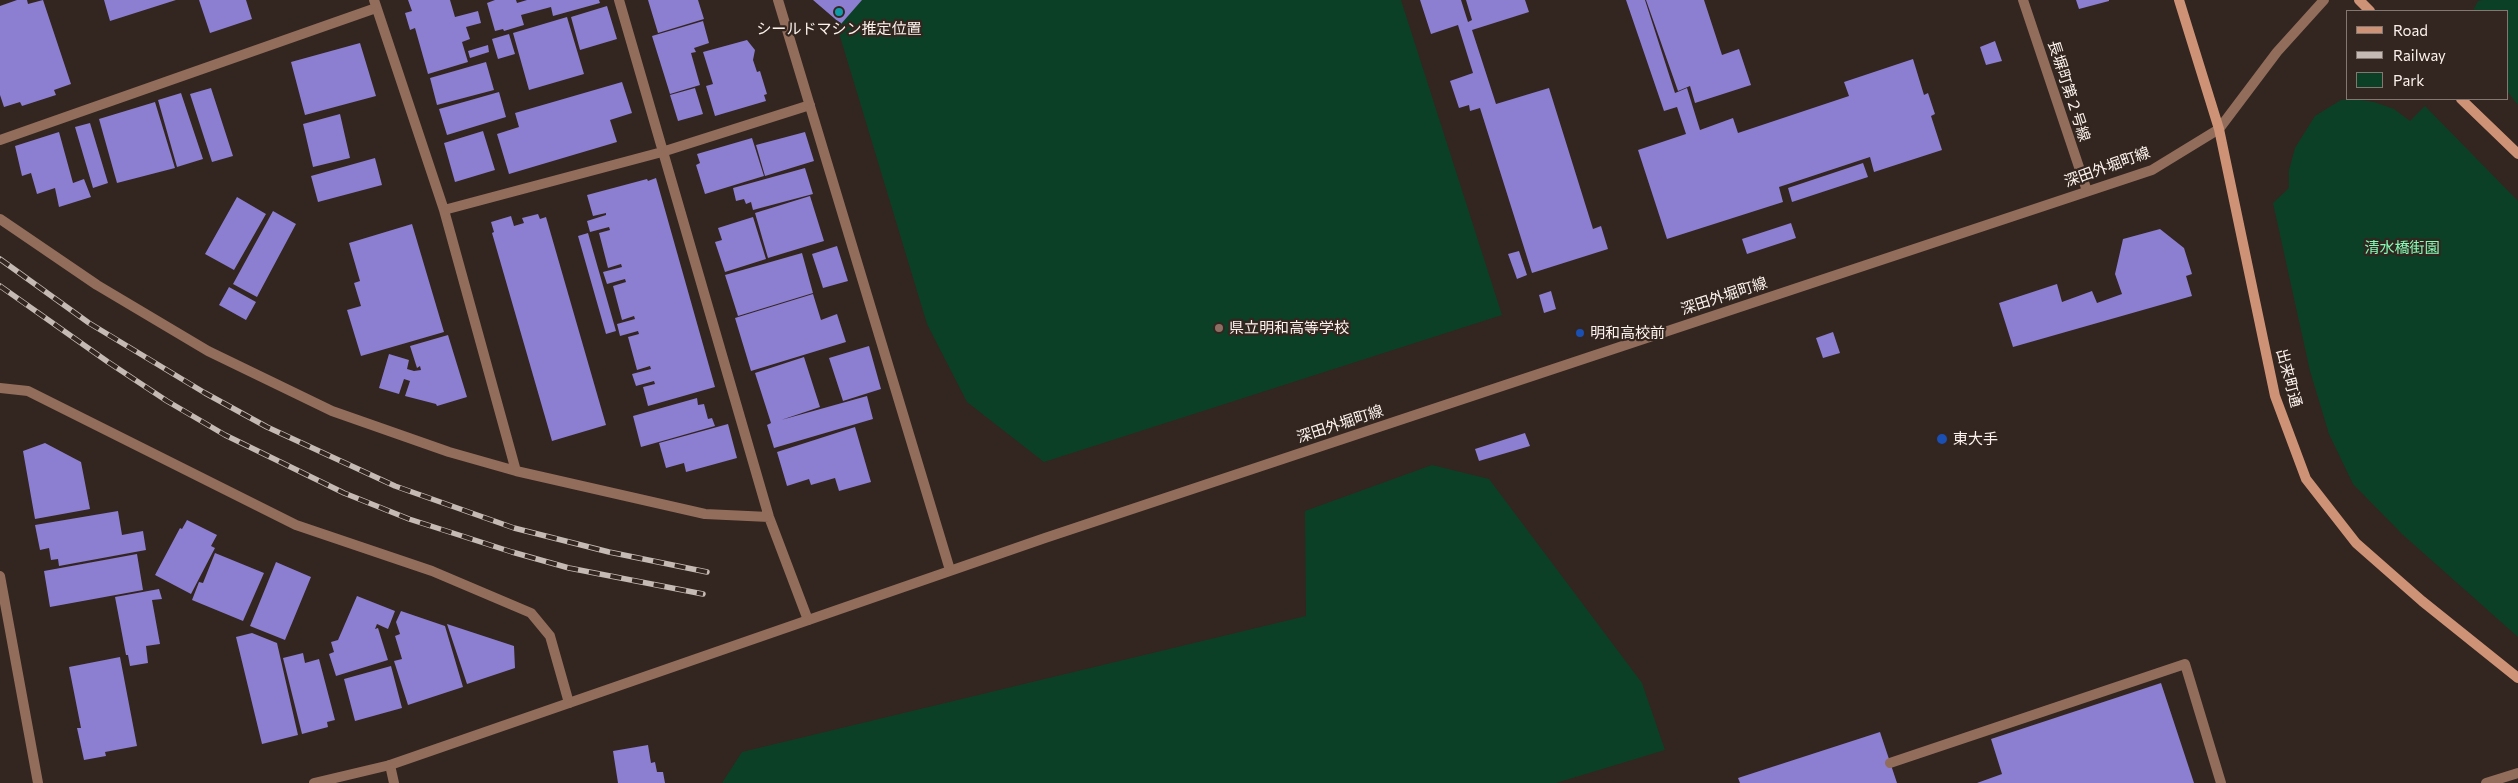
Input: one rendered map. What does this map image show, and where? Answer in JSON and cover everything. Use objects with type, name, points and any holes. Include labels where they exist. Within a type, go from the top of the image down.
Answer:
[{"type":"main road","name":"出来町通","points":[[2179,0],[2218,129],[2275,396],[2306,479],[2356,543],[2422,601],[2518,678]]},
{"type":"main road","points":[[2359,0],[2369,10]]},
{"type":"main road","points":[[2462,100],[2518,154]]},
{"type":"street","points":[[619,0],[769,517],[808,620]]},
{"type":"street","points":[[778,0],[950,570]]},
{"type":"street","name":"長塀町第２号線","points":[[2023,0],[2087,191]]},
{"type":"street","name":"深田外堀町線","points":[[314,783],[390,765],[1044,538],[2152,170],[2218,129],[2277,52],[2324,0]]},
{"type":"street","points":[[0,140],[375,4],[444,210],[516,471]]},
{"type":"street","points":[[444,210],[662,152],[810,105]]},
{"type":"street","points":[[0,220],[97,285],[217,355],[332,411],[449,452],[516,471],[705,514],[769,517]]},
{"type":"street","points":[[0,388],[28,391],[296,525],[432,571],[531,613],[550,636],[569,703]]},
{"type":"street","points":[[0,576],[38,783]]},
{"type":"street","points":[[1890,763],[2185,664],[2221,783]]},
{"type":"street","points":[[390,765],[394,783]]},
{"type":"street","points":[[2486,783],[2518,773]]},
{"type":"green space","points":[[829,0],[1401,0],[1502,315],[1044,462],[967,402],[927,324]]},
{"type":"green space","points":[[2518,0],[2518,105],[2508,92],[2508,10],[2474,10],[2478,1]]},
{"type":"green space","name":"清水橋街園","points":[[2341,100],[2374,102],[2394,109],[2410,121],[2425,106],[2518,201],[2518,637],[2402,534],[2353,484],[2329,434],[2310,371],[2273,203],[2289,188],[2289,170],[2295,148],[2315,116]]},
{"type":"green space","points":[[1432,465],[1489,479],[1642,683],[1665,750],[1556,783],[722,783],[742,752],[1306,616],[1305,511]]},
{"type":"building","points":[[17,0],[27,0],[28,4],[43,0],[71,84],[54,90],[56,95],[22,106],[20,102],[4,107],[0,95],[0,6]]},
{"type":"building","points":[[104,0],[176,0],[110,21]]},
{"type":"building","points":[[199,0],[246,0],[252,19],[210,33]]},
{"type":"building","points":[[408,0],[450,0],[455,17],[478,11],[481,23],[466,27],[470,39],[462,42],[468,62],[428,74],[415,28],[410,30],[405,13],[412,11]]},
{"type":"building","points":[[495,0],[516,0],[517,3],[527,0],[599,0],[600,3],[553,16],[551,7],[521,15],[524,25],[504,31],[503,29],[495,31],[487,3]]},
{"type":"building","points":[[648,0],[698,0],[704,19],[658,33]]},
{"type":"building","name":"シールドマシン推定位置","points":[[813,0],[862,0],[841,24]]},
{"type":"building","points":[[1420,0],[1461,0],[1468,22],[1472,20],[1466,0],[1525,0],[1529,12],[1472,30],[1496,104],[1549,88],[1593,229],[1601,226],[1608,249],[1532,273],[1480,108],[1470,111],[1469,105],[1459,108],[1450,81],[1473,73],[1458,25],[1431,34]]},
{"type":"building","points":[[1626,0],[1645,0],[1675,93],[1687,88],[1700,130],[1733,118],[1738,133],[1849,96],[1844,82],[1913,59],[1924,95],[1928,93],[1935,114],[1931,116],[1942,150],[1874,172],[1870,157],[1779,187],[1783,202],[1667,239],[1638,150],[1686,134],[1677,107],[1664,111]]},
{"type":"building","points":[[1646,0],[1704,0],[1722,55],[1739,49],[1751,85],[1695,103],[1690,86],[1678,91]]},
{"type":"building","points":[[2076,0],[2109,0],[2109,1],[2079,9]]},
{"type":"building","points":[[607,6],[617,39],[580,50],[571,17]]},
{"type":"building","points":[[567,17],[584,74],[529,90],[513,33]]},
{"type":"building","points":[[703,21],[709,43],[694,48],[696,52],[691,53],[700,85],[670,94],[652,36]]},
{"type":"building","points":[[509,34],[515,54],[498,59],[492,39]]},
{"type":"building","points":[[747,40],[755,50],[753,60],[757,72],[760,71],[767,94],[764,95],[766,101],[715,116],[706,86],[713,84],[703,52]]},
{"type":"building","points":[[1995,41],[2002,61],[1986,65],[1980,47]]},
{"type":"building","points":[[360,43],[376,96],[305,115],[291,62]]},
{"type":"building","points":[[488,45],[489,52],[470,58],[468,51]]},
{"type":"building","points":[[486,62],[494,90],[437,105],[430,78]]},
{"type":"building","points":[[622,82],[632,113],[610,120],[617,142],[509,174],[497,134],[519,127],[515,113]]},
{"type":"building","points":[[211,88],[233,156],[212,162],[190,94]]},
{"type":"building","points":[[695,88],[703,114],[678,121],[670,95]]},
{"type":"building","points":[[499,92],[506,117],[447,135],[439,109]]},
{"type":"building","points":[[181,93],[203,159],[177,167],[158,100]]},
{"type":"building","points":[[155,102],[175,168],[117,183],[99,119]]},
{"type":"building","points":[[340,114],[350,158],[313,167],[303,124]]},
{"type":"building","points":[[90,123],[108,183],[93,188],[75,127]]},
{"type":"building","points":[[483,131],[495,170],[455,182],[444,143]]},
{"type":"building","points":[[59,132],[73,183],[84,179],[91,197],[59,207],[55,188],[37,194],[31,173],[22,176],[15,146]]},
{"type":"building","points":[[805,132],[814,161],[765,176],[756,145]]},
{"type":"building","points":[[752,138],[764,176],[705,194],[696,165],[700,163],[697,154]]},
{"type":"building","points":[[375,158],[382,185],[318,202],[311,176]]},
{"type":"building","points":[[1863,163],[1868,177],[1792,202],[1788,188]]},
{"type":"building","points":[[805,168],[813,194],[753,210],[751,202],[746,204],[744,199],[736,201],[733,188]]},
{"type":"building","points":[[656,178],[715,387],[648,406],[643,387],[655,384],[654,381],[636,386],[632,374],[651,369],[650,366],[637,370],[628,337],[639,334],[638,331],[620,336],[617,324],[635,319],[634,316],[622,320],[613,286],[626,282],[625,279],[607,284],[603,272],[622,267],[621,264],[608,268],[599,233],[610,230],[609,227],[590,232],[587,221],[606,215],[606,213],[593,216],[587,195]]},
{"type":"building","points":[[810,196],[824,241],[768,258],[755,213]]},
{"type":"building","points":[[237,197],[266,214],[234,270],[205,254]]},
{"type":"building","points":[[273,211],[296,224],[257,297],[233,284]]},
{"type":"building","points":[[538,214],[540,219],[546,217],[606,425],[552,441],[492,233],[494,232],[491,222],[511,216],[514,226],[524,223],[522,218]]},
{"type":"building","points":[[753,217],[766,259],[725,272],[715,242],[722,240],[718,228]]},
{"type":"building","points":[[1791,223],[1796,238],[1747,254],[1742,239]]},
{"type":"building","points":[[412,224],[444,332],[361,356],[347,310],[361,306],[354,283],[360,281],[349,243]]},
{"type":"building","points":[[2160,229],[2184,248],[2192,274],[2186,276],[2192,296],[2013,347],[1999,303],[2057,284],[2062,302],[2092,291],[2097,303],[2122,294],[2115,274],[2123,239]]},
{"type":"building","points":[[588,233],[616,331],[606,334],[578,236]]},
{"type":"building","points":[[837,246],[848,281],[823,288],[812,254]]},
{"type":"building","points":[[1519,251],[1527,275],[1517,279],[1508,254]]},
{"type":"building","points":[[802,253],[813,293],[738,316],[725,275]]},
{"type":"building","points":[[229,287],[256,302],[246,320],[219,305]]},
{"type":"building","points":[[1551,291],[1556,309],[1544,313],[1539,295]]},
{"type":"building","points":[[813,294],[821,320],[837,314],[846,342],[751,371],[735,318]]},
{"type":"building","points":[[1833,332],[1840,353],[1823,358],[1816,338]]},
{"type":"building","points":[[448,335],[467,397],[437,406],[436,404],[405,396],[410,381],[404,379],[399,394],[379,388],[389,354],[409,360],[407,369],[421,370],[420,366],[417,368],[410,346]]},
{"type":"building","points":[[869,346],[881,389],[843,401],[829,358]]},
{"type":"building","points":[[804,357],[820,407],[781,420],[867,396],[873,419],[774,448],[767,425],[771,423],[755,373]]},
{"type":"building","points":[[697,398],[698,405],[704,404],[708,419],[712,418],[715,426],[641,447],[633,416]]},
{"type":"building","points":[[728,424],[737,458],[686,472],[684,463],[666,468],[659,443]]},
{"type":"building","points":[[855,427],[871,482],[839,491],[835,478],[811,485],[809,479],[787,486],[777,452]]},
{"type":"building","points":[[1525,433],[1530,446],[1479,461],[1475,449]]},
{"type":"building","points":[[45,443],[81,462],[90,509],[35,519],[23,451]]},
{"type":"building","points":[[118,511],[122,535],[143,531],[146,550],[59,566],[58,559],[51,560],[49,548],[40,550],[35,525]]},
{"type":"building","points":[[187,520],[217,535],[211,546],[215,548],[191,594],[155,575],[180,528],[182,529]]},
{"type":"building","points":[[215,553],[264,573],[243,621],[192,600],[199,582],[203,583]]},
{"type":"building","points":[[137,554],[143,590],[50,607],[44,571]]},
{"type":"building","points":[[276,562],[311,577],[285,640],[250,626]]},
{"type":"building","points":[[159,589],[162,599],[152,600],[160,644],[146,646],[148,663],[130,666],[128,655],[126,655],[115,597]]},
{"type":"building","points":[[357,596],[395,611],[388,629],[377,624],[375,629],[378,628],[388,660],[336,676],[329,654],[334,652],[331,642],[338,640]]},
{"type":"building","points":[[401,611],[445,626],[463,687],[408,705],[394,661],[402,659],[395,636],[400,634],[396,622]]},
{"type":"building","points":[[447,624],[514,646],[515,668],[467,684]]},
{"type":"building","points":[[252,633],[277,643],[298,735],[262,744],[236,637]]},
{"type":"building","points":[[303,653],[305,663],[319,659],[335,720],[327,722],[328,727],[302,734],[283,658]]},
{"type":"building","points":[[120,657],[137,746],[105,752],[106,756],[84,760],[77,728],[81,728],[69,667]]},
{"type":"building","points":[[391,666],[402,708],[355,721],[344,679]]},
{"type":"building","points":[[2161,683],[2194,783],[1977,783],[2002,774],[1991,739]]},
{"type":"building","points":[[1880,732],[1897,783],[1740,783],[1738,778]]},
{"type":"building","points":[[648,745],[651,763],[655,762],[657,772],[663,772],[665,783],[618,783],[613,751]]},
{"type":"railway","points":[[0,259],[89,323],[205,393],[267,427],[395,486],[514,528],[609,552],[707,572]]},
{"type":"railway","points":[[0,286],[167,401],[225,435],[344,493],[409,519],[512,552],[569,568],[703,594]]},
{"type":"place","name":"シールドマシン推定位置","points":[[839,12]]},
{"type":"place","name":"県立明和高等学校","points":[[1219,328]]},
{"type":"place","name":"明和高校前","points":[[1580,333]]},
{"type":"place","name":"東大手","points":[[1942,439]]}]
